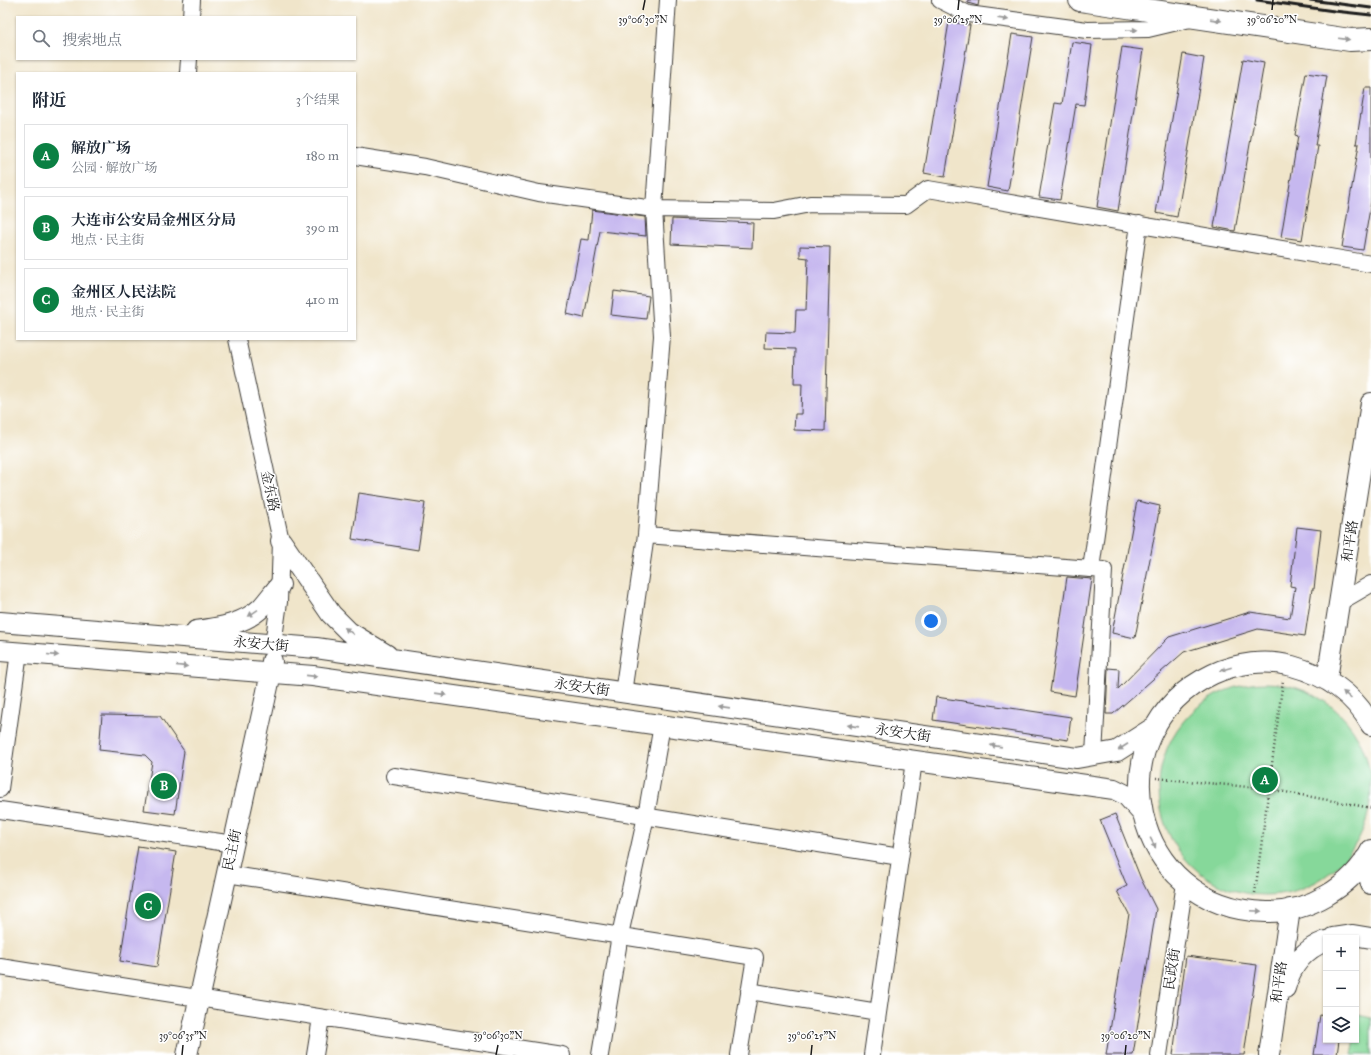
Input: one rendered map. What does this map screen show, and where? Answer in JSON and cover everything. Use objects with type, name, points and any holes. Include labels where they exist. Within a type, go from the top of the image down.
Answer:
[{"type":"highway","points":[[1080,0],[1350,40],[1371,39]]},
{"type":"main road","name":"和平路","points":[[1327,680],[1371,403]]},
{"type":"main road","points":[[281,540],[330,614],[349,632],[394,660]]},
{"type":"main road","points":[[167,636],[219,628],[246,618],[261,608],[280,585]]},
{"type":"main road","name":"永安大街","points":[[0,622],[316,648],[1077,758],[1117,751],[1156,726]]},
{"type":"main road","name":"民主街","points":[[187,1055],[271,673],[273,645]]},
{"type":"main road","name":"永安大街","points":[[10,651],[313,676],[1114,789],[1126,796],[1142,813]]},
{"type":"main road","points":[[1368,855],[1354,874],[1333,891],[1314,902],[1290,909],[1272,912],[1253,912],[1231,908],[1211,900],[1184,882],[1175,875],[1161,858],[1151,838],[1142,813],[1140,777],[1147,746],[1156,726],[1168,708],[1183,693],[1201,680],[1220,670],[1241,665],[1263,662],[1285,664],[1306,670],[1327,680],[1347,694],[1365,714],[1371,725]]},
{"type":"main road","points":[[1368,855],[1371,884]]},
{"type":"main road","name":"和平路","points":[[1269,1055],[1290,909]]},
{"type":"main road","points":[[1359,936],[1371,938]]},
{"type":"main road","points":[[1272,1032],[1288,979],[1299,959],[1314,945],[1323,942]]},
{"type":"street","points":[[191,16],[192,0]]},
{"type":"street","points":[[624,693],[646,535],[662,336],[654,209],[668,0]]},
{"type":"street","points":[[940,0],[968,14],[1087,30],[1148,29],[1195,17]]},
{"type":"street","points":[[188,72],[189,60]]},
{"type":"street","points":[[356,156],[426,167],[539,194],[654,209],[774,211],[810,204],[906,205],[928,189],[1371,264]]},
{"type":"street","points":[[1091,569],[1139,224]]},
{"type":"street","name":"金东路","points":[[237,340],[281,540],[279,602],[273,645]]},
{"type":"street","points":[[646,535],[1104,570],[1094,755]]},
{"type":"street","points":[[1340,602],[1371,584]]},
{"type":"street","points":[[0,789],[10,651]]},
{"type":"street","points":[[600,1055],[620,935],[646,816],[662,726]]},
{"type":"street","points":[[872,1055],[914,761]]},
{"type":"street","points":[[394,776],[900,857]]},
{"type":"street","points":[[0,810],[234,844]]},
{"type":"street","points":[[227,874],[755,957],[739,1055]]},
{"type":"street","name":"民政街","points":[[1159,1055],[1184,882]]},
{"type":"street","points":[[0,967],[562,1055]]},
{"type":"street","points":[[749,991],[878,1012]]},
{"type":"street","points":[[315,1055],[321,1018]]},
{"type":"path","points":[[1253,912],[1285,664]]},
{"type":"path","points":[[1140,777],[1269,789],[1371,808]]},
{"type":"green space","points":[[1265,683],[1286,685],[1305,691],[1324,701],[1340,714],[1353,730],[1363,749],[1369,768],[1371,789],[1369,810],[1363,829],[1353,848],[1340,864],[1324,877],[1305,887],[1286,893],[1265,895],[1244,893],[1225,887],[1206,877],[1190,864],[1177,848],[1167,829],[1161,810],[1159,789],[1161,768],[1167,749],[1177,730],[1190,714],[1206,701],[1225,691],[1244,685]]},
{"type":"green space","points":[[1359,1015],[1371,1018],[1371,1055],[1352,1055],[1354,1043],[1359,1043]]},
{"type":"building","points":[[968,0],[979,0],[978,6],[968,3]]},
{"type":"building","points":[[949,22],[970,25],[945,177],[924,173]]},
{"type":"building","points":[[1012,34],[1033,37],[1008,191],[987,187]]},
{"type":"building","points":[[1072,42],[1092,45],[1084,105],[1076,104],[1060,200],[1039,197],[1055,103],[1062,104]]},
{"type":"building","points":[[1122,47],[1143,50],[1118,211],[1097,207]]},
{"type":"building","points":[[1183,54],[1204,58],[1177,217],[1156,213]]},
{"type":"building","points":[[1243,59],[1264,63],[1235,231],[1214,227]]},
{"type":"building","points":[[1306,73],[1327,76],[1315,146],[1318,146],[1302,240],[1281,237],[1298,136],[1295,135]]},
{"type":"building","points":[[1365,88],[1371,88],[1371,202],[1363,250],[1342,247],[1359,144],[1356,144]]},
{"type":"building","points":[[592,210],[645,217],[646,236],[600,231],[584,318],[567,314],[581,239],[589,240]]},
{"type":"building","points":[[672,219],[753,223],[752,248],[671,244]]},
{"type":"building","points":[[800,246],[830,247],[825,431],[794,430],[795,414],[801,414],[802,384],[794,384],[795,349],[765,348],[766,332],[795,333],[796,310],[806,310],[808,258],[800,257]]},
{"type":"building","points":[[614,291],[649,296],[646,319],[611,315]]},
{"type":"building","points":[[359,493],[425,503],[418,550],[352,539]]},
{"type":"building","points":[[1137,501],[1160,506],[1135,638],[1112,633]]},
{"type":"building","points":[[1297,527],[1321,530],[1314,589],[1312,589],[1305,636],[1258,629],[1184,652],[1113,714],[1106,714],[1108,668],[1119,669],[1118,689],[1169,637],[1250,612],[1290,618],[1295,587],[1290,586]]},
{"type":"building","points":[[1067,577],[1092,579],[1075,696],[1050,692]]},
{"type":"building","points":[[936,697],[1071,717],[1068,740],[933,720]]},
{"type":"building","points":[[102,715],[160,716],[184,751],[175,814],[144,810],[152,762],[145,755],[99,750]]},
{"type":"building","points":[[1115,814],[1141,879],[1156,909],[1133,1055],[1106,1055],[1129,914],[1117,891],[1127,886],[1100,820]]},
{"type":"building","points":[[138,846],[176,852],[157,967],[120,961]]},
{"type":"building","points":[[1186,956],[1257,965],[1244,1055],[1173,1055]]},
{"type":"building","points":[[1320,1015],[1323,1016],[1323,1043],[1339,1043],[1337,1055],[1314,1055]]},
{"type":"railway","points":[[1257,0],[1371,15]]},
{"type":"railway","points":[[1310,0],[1371,8]]},
{"type":"place","name":"解放广场","points":[[1265,780]]},
{"type":"place","name":"大连市公安局金州区分局","points":[[164,786]]},
{"type":"place","name":"金州区人民法院","points":[[148,906]]}]
